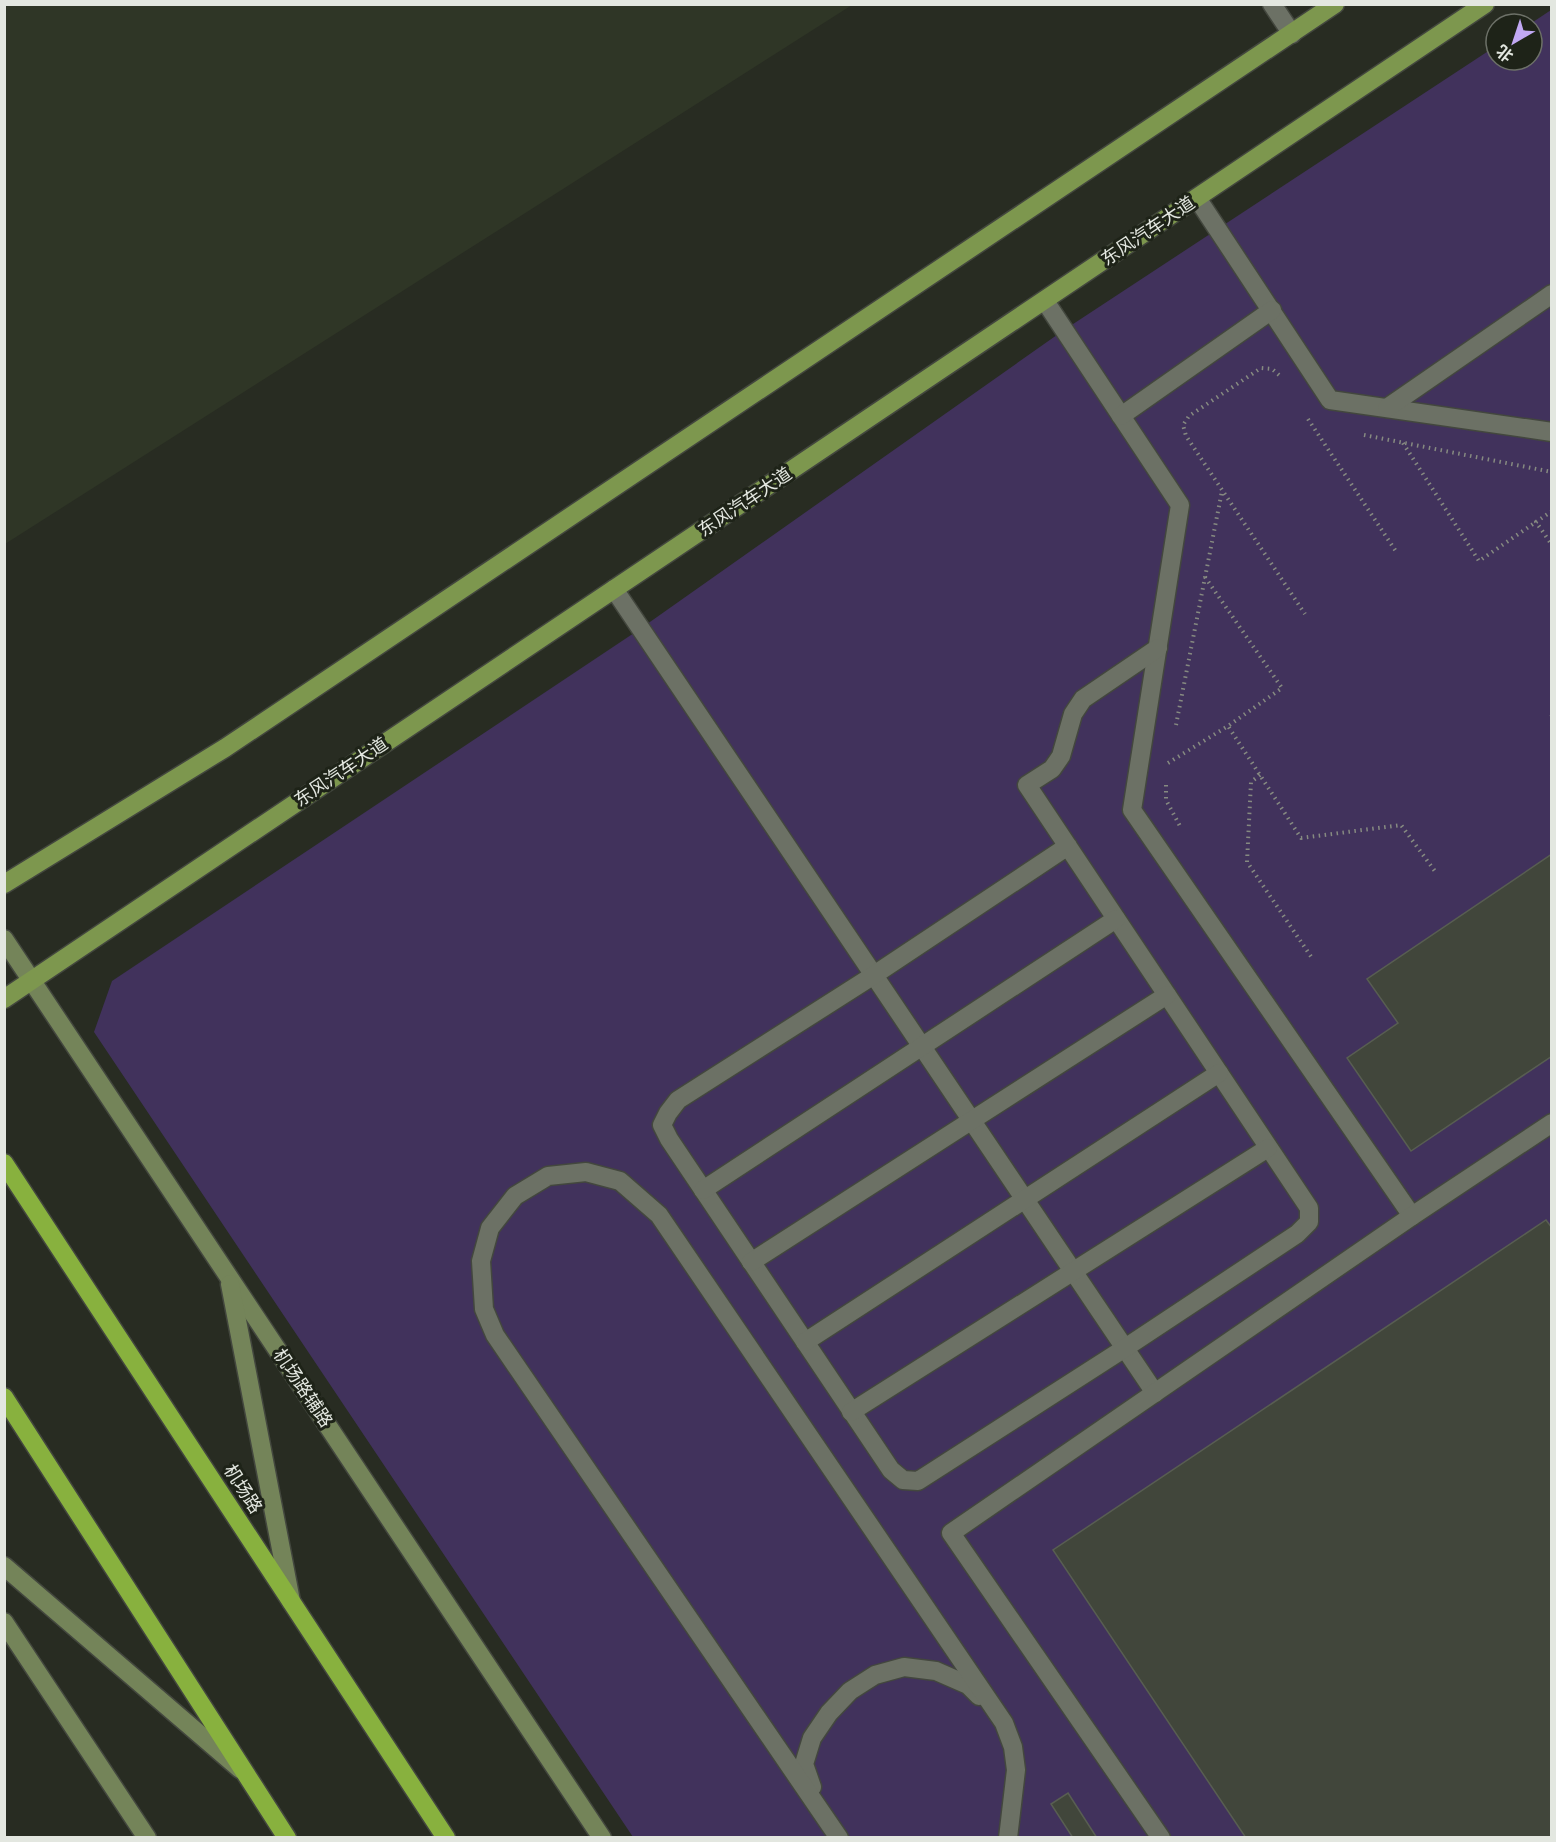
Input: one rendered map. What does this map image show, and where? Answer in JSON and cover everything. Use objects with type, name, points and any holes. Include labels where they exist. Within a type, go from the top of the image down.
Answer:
[{"type":"highway","name":"机场路","points":[[4,1163],[446,1838]]},
{"type":"highway","points":[[4,1397],[287,1838]]},
{"type":"main road","points":[[4,884],[225,748],[1335,4]]},
{"type":"main road","name":"东风汽车大道","points":[[4,999],[1485,4]]},
{"type":"street","points":[[1272,4],[1292,34]]},
{"type":"street","points":[[1197,198],[1330,400],[1551,432]]},
{"type":"street","points":[[1387,408],[1551,294]]},
{"type":"street","points":[[1044,301],[1179,505],[1132,810],[1412,1216]]},
{"type":"street","points":[[1121,416],[1272,310]]},
{"type":"street","points":[[614,590],[1155,1393]]},
{"type":"street","points":[[1068,846],[874,975],[678,1100],[662,1125],[669,1139],[851,1412],[891,1470],[903,1480],[918,1481],[1125,1348],[1296,1234],[1309,1222],[1309,1208],[1028,785],[1052,769],[1061,756],[1072,714],[1083,699],[1158,648]]},
{"type":"street","points":[[703,1190],[1116,919]]},
{"type":"street","name":"机场路辅路","points":[[4,939],[602,1838]]},
{"type":"street","points":[[751,1262],[1167,995]]},
{"type":"street","points":[[805,1342],[1219,1073]]},
{"type":"street","points":[[1161,1838],[951,1533],[1412,1216],[1551,1124]]},
{"type":"street","points":[[851,1412],[1268,1148]]},
{"type":"street","points":[[840,1838],[495,1335],[484,1309],[481,1261],[490,1228],[515,1196],[548,1176],[586,1173],[620,1181],[659,1215],[1004,1723],[1013,1747],[1016,1770],[1008,1838]]},
{"type":"street","points":[[228,1275],[291,1601]]},
{"type":"street","points":[[4,1566],[247,1775]]},
{"type":"street","points":[[4,1622],[147,1838]]},
{"type":"street","points":[[819,1807],[804,1764],[812,1738],[829,1713],[850,1691],[875,1675],[904,1667],[936,1671],[968,1685],[996,1711]]},
{"type":"path","points":[[1280,376],[1272,369],[1261,368],[1189,416],[1183,425],[1186,436],[1305,614]]},
{"type":"path","points":[[1306,416],[1397,553]]},
{"type":"path","points":[[1312,425],[1323,428]]},
{"type":"path","points":[[1357,434],[1551,472]]},
{"type":"path","points":[[1402,443],[1479,561],[1551,511]]},
{"type":"path","points":[[1175,728],[1222,491]]},
{"type":"path","points":[[1536,522],[1551,545]]},
{"type":"path","points":[[1168,763],[1228,726],[1282,688],[1205,577]]},
{"type":"path","points":[[1228,726],[1301,838],[1401,825],[1437,874]]},
{"type":"path","points":[[1167,770],[1171,751]]},
{"type":"path","points":[[1260,775],[1251,782],[1247,862],[1312,958]]},
{"type":"path","points":[[1166,777],[1166,801],[1184,833]]},
{"type":"shaded area","points":[[5,4],[852,4],[852,5],[5,544]]},
{"type":"shaded area","points":[[1551,10],[1551,1837],[633,1837],[94,1032],[112,981],[640,629],[1064,330],[1484,54],[1484,72],[1544,72],[1544,15]]},
{"type":"building","points":[[1552,854],[1552,1056],[1411,1151],[1347,1058],[1398,1023],[1367,979]]},
{"type":"building","points":[[1546,1220],[1552,1228],[1552,1838],[1246,1838],[1053,1550]]},
{"type":"building","points":[[1068,1793],[1097,1838],[1073,1838],[1051,1804]]}]
